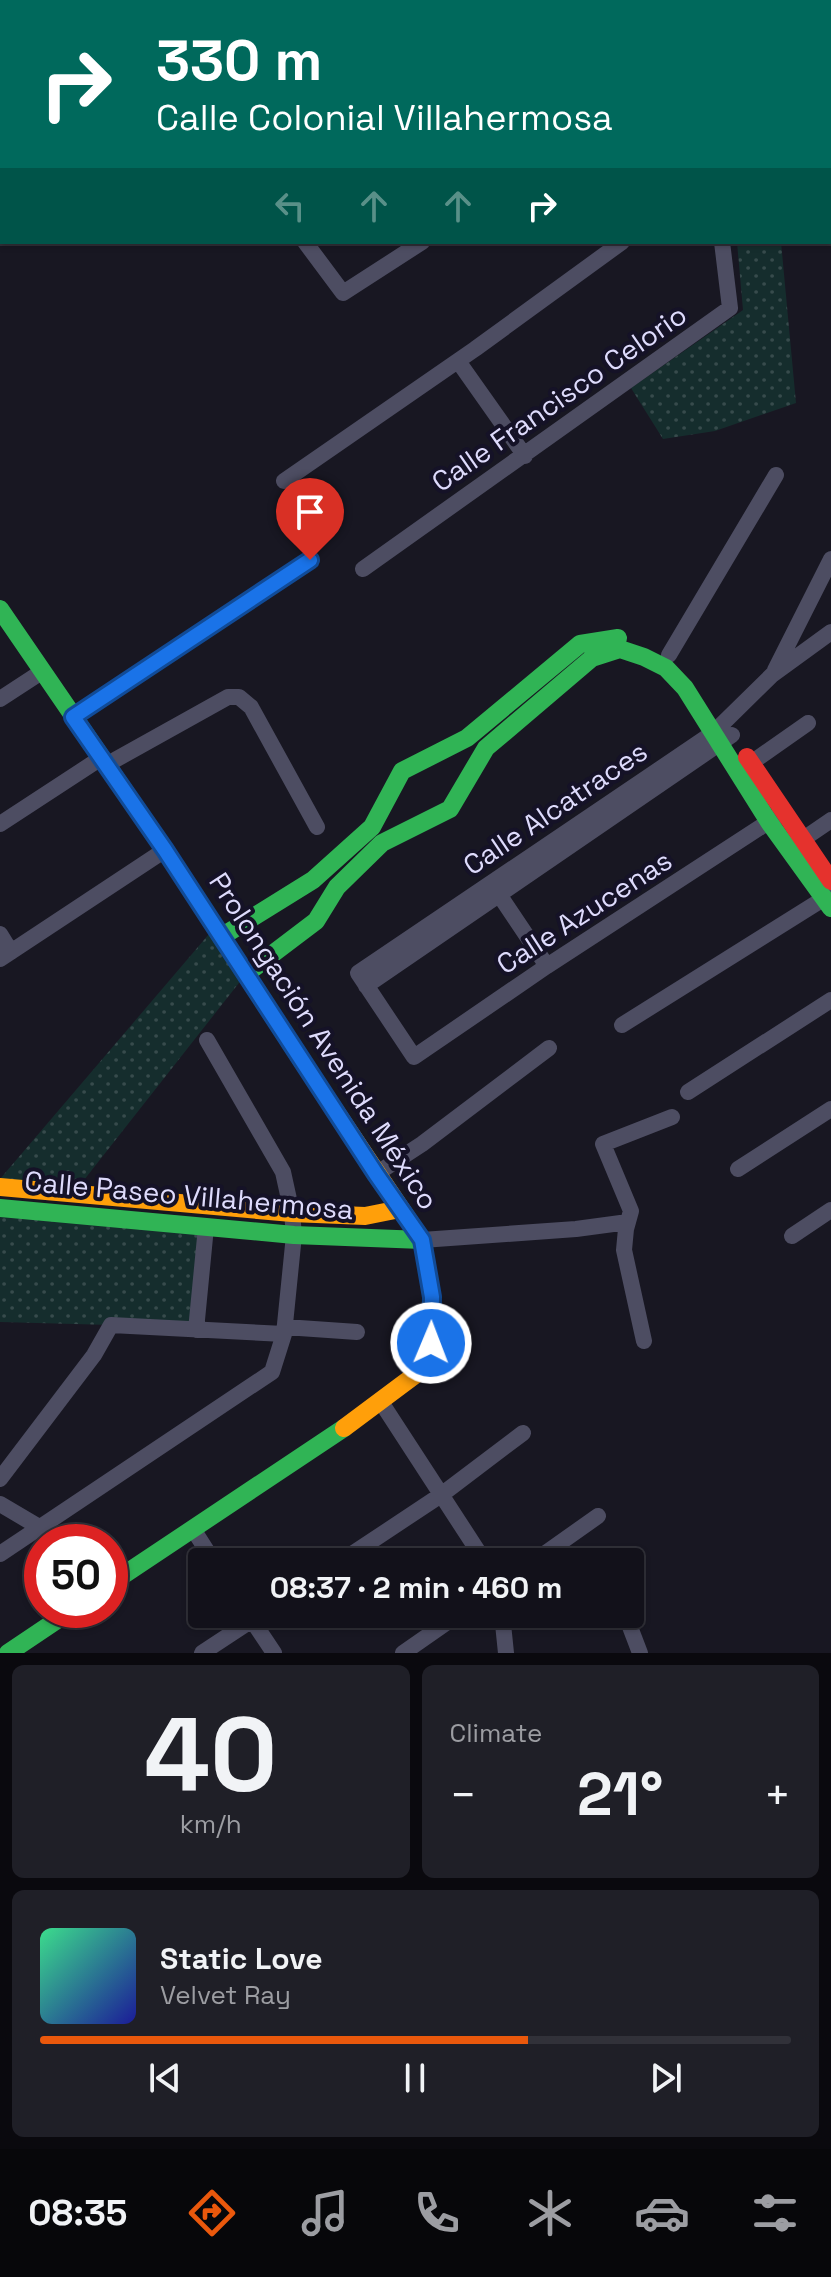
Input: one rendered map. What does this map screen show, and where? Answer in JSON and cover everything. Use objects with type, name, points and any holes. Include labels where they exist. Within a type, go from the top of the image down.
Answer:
[{"type":"street","points":[[306,244],[343,293],[419,244]]},
{"type":"street","points":[[284,481],[458,361],[619,244]]},
{"type":"street","name":"Calle Francisco Celorio","points":[[363,569],[730,308],[722,244]]},
{"type":"street","points":[[458,361],[525,456]]},
{"type":"street","points":[[669,655],[776,475]]},
{"type":"street","name":"Calle Alcatraces","points":[[414,1057],[362,980],[722,734],[772,675],[831,559]]},
{"type":"street","points":[[73,717],[310,560]]},
{"type":"street","name":"Prolongación Avenida México","points":[[0,609],[165,850],[422,1240],[432,1297],[431,1343],[419,1372],[364,1415],[128,1572]]},
{"type":"street","name":"Calle Alcatraces","points":[[772,675],[831,632]]},
{"type":"street","points":[[221,937],[313,880],[372,827],[402,771],[467,738],[580,644],[608,638],[628,638],[647,643],[681,663],[697,682],[722,734],[751,763],[776,817]]},
{"type":"street","points":[[246,974],[316,921],[337,887],[382,843],[450,809],[486,748],[592,658],[620,649],[666,668],[685,688],[722,734],[829,895],[622,1025]]},
{"type":"street","points":[[0,699],[43,671]]},
{"type":"street","points":[[0,824],[104,761],[228,697],[239,697],[251,707],[317,827]]},
{"type":"street","points":[[751,763],[808,723]]},
{"type":"street","name":"Calle Azucenas","points":[[414,1057],[776,817]]},
{"type":"street","points":[[796,844],[831,820]]},
{"type":"street","points":[[0,934],[6,955],[165,850]]},
{"type":"street","points":[[495,889],[547,966]]},
{"type":"street","points":[[688,1092],[831,1000]]},
{"type":"street","points":[[44,1524],[272,1372],[284,1331],[294,1235],[292,1213],[283,1172],[207,1040]]},
{"type":"street","points":[[376,1174],[422,1144],[549,1048]]},
{"type":"street","points":[[738,1169],[831,1109]]},
{"type":"street","points":[[644,1341],[624,1250],[631,1211],[603,1144],[672,1117]]},
{"type":"street","name":"Calle Paseo Villahermosa","points":[[0,1187],[292,1213],[365,1216],[400,1209]]},
{"type":"street","points":[[31,1211],[33,1191]]},
{"type":"street","name":"Calle Paseo Villahermosa","points":[[0,1208],[294,1235],[422,1240]]},
{"type":"street","points":[[792,1236],[831,1210]]},
{"type":"street","points":[[422,1240],[576,1229],[628,1222]]},
{"type":"street","points":[[196,1330],[206,1227]]},
{"type":"street","points":[[0,1479],[94,1355],[111,1325],[196,1330],[357,1332]]},
{"type":"street","points":[[381,1402],[476,1548]]},
{"type":"street","points":[[361,1548],[441,1495],[523,1433]]},
{"type":"street","points":[[0,1504],[34,1524]]},
{"type":"street","points":[[553,1548],[598,1516]]},
{"type":"street","points":[[193,1529],[205,1548]]},
{"type":"street","points":[[0,1554],[24,1537]]},
{"type":"street","points":[[8,1653],[45,1628]]},
{"type":"street","points":[[202,1653],[237,1628]]},
{"type":"street","points":[[260,1628],[274,1653]]},
{"type":"street","points":[[403,1653],[439,1628]]},
{"type":"street","points":[[503,1628],[506,1653]]},
{"type":"street","points":[[630,1628],[640,1653]]},
{"type":"green space","points":[[737,244],[781,244],[796,403],[715,431],[663,439],[631,388],[743,310]]},
{"type":"green space","points":[[215,927],[246,974],[73,1194],[0,1179]]},
{"type":"green space","points":[[0,1208],[206,1227],[196,1330],[0,1322]]},
{"type":"traffic: fast","points":[[0,609],[165,850],[302,1061]]},
{"type":"traffic: fast","points":[[221,937],[313,880],[372,827],[402,771],[467,738],[580,644],[618,638]]},
{"type":"traffic: fast","points":[[246,974],[316,921],[337,887],[382,843],[450,809],[486,748],[592,658],[620,649],[666,668],[685,688],[769,822],[831,908]]},
{"type":"traffic: fast","points":[[0,1208],[294,1235],[422,1240]]},
{"type":"traffic: fast","points":[[128,1572],[344,1428]]},
{"type":"traffic: fast","points":[[8,1653],[45,1628]]},
{"type":"traffic: slow","points":[[302,1061],[422,1240],[432,1297],[431,1343],[419,1372],[344,1428]]},
{"type":"traffic: slow","points":[[0,1187],[292,1213],[365,1216],[400,1209]]},
{"type":"traffic: jam","points":[[747,757],[831,881]]},
{"type":"route","points":[[310,560],[73,717],[165,850],[422,1240],[432,1297],[431,1343]]}]
